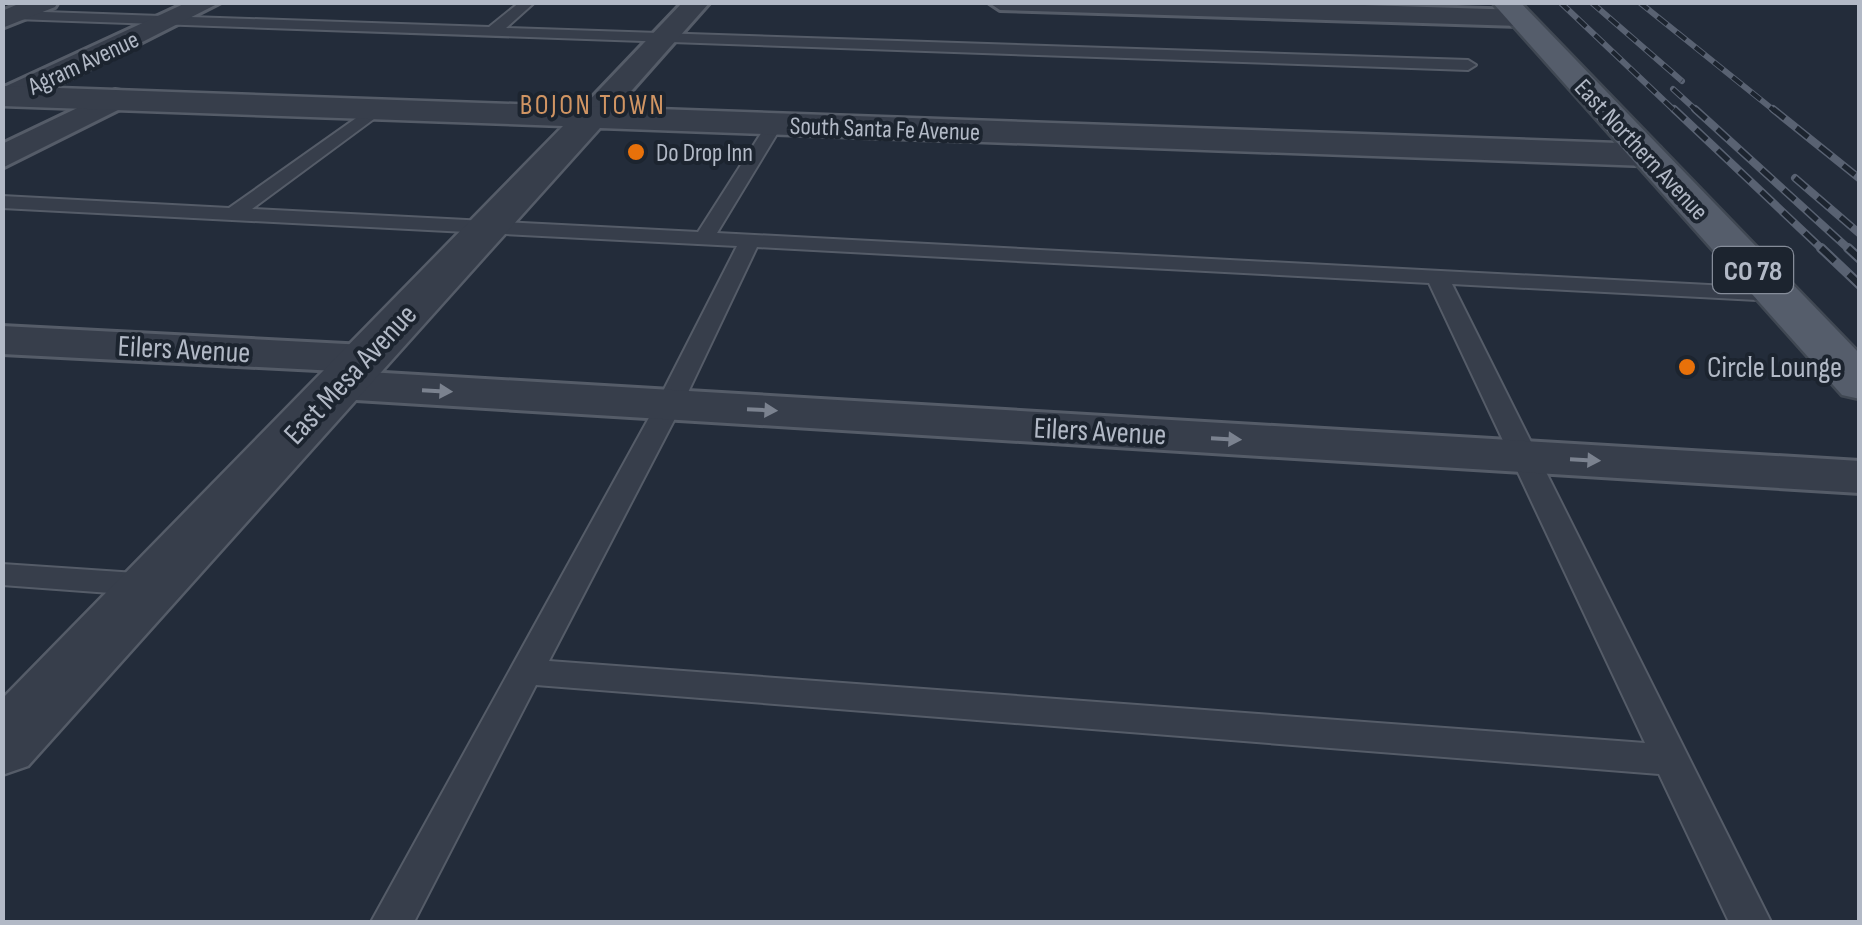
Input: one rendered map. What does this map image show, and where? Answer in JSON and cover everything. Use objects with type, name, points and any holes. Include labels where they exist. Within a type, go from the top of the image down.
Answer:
[{"type":"main road","name":"East Northern Avenue","points":[[1512,10],[1860,384]]},
{"type":"street","points":[[9,18],[46,2]]},
{"type":"street","name":"Agram Avenue","points":[[7,96],[209,2]]},
{"type":"street","name":"East Mesa Avenue","points":[[2,746],[698,2]]},
{"type":"street","points":[[1000,2],[1512,10]]},
{"type":"street","name":"South Santa Fe Avenue","points":[[7,96],[1647,155]]},
{"type":"street","name":"Agram Avenue","points":[[2,158],[115,99]]},
{"type":"street","name":"Eilers Avenue","points":[[2,340],[670,405],[1860,477]]},
{"type":"lane","points":[[493,32],[529,2]]},
{"type":"lane","points":[[9,18],[172,20],[1468,66]]},
{"type":"lane","points":[[232,214],[376,109]]},
{"type":"lane","points":[[704,238],[776,124]]},
{"type":"lane","points":[[2,202],[1776,294]]},
{"type":"lane","points":[[392,922],[670,405],[750,240]]},
{"type":"lane","points":[[1437,276],[1750,922]]},
{"type":"lane","points":[[2,574],[153,585]]},
{"type":"lane","points":[[526,672],[1670,760]]},
{"type":"railway","points":[[1560,2],[1676,112]]},
{"type":"railway","points":[[1591,2],[1682,81]]},
{"type":"railway","points":[[1639,2],[1776,112]]},
{"type":"railway","points":[[1673,89],[1698,112]]},
{"type":"railway","points":[[1674,109],[1824,251]]},
{"type":"railway","points":[[1695,109],[1851,251]]},
{"type":"railway","points":[[1773,109],[1860,179]]},
{"type":"railway","points":[[1795,178],[1860,234]]},
{"type":"railway","points":[[1821,248],[1860,285]]},
{"type":"railway","points":[[1848,248],[1860,259]]},
{"type":"place","name":"Do Drop Inn","points":[[636,152]]},
{"type":"place","name":"Circle Lounge","points":[[1687,367]]},
{"type":"district","name":"BOJON TOWN","points":[[593,104]]}]
